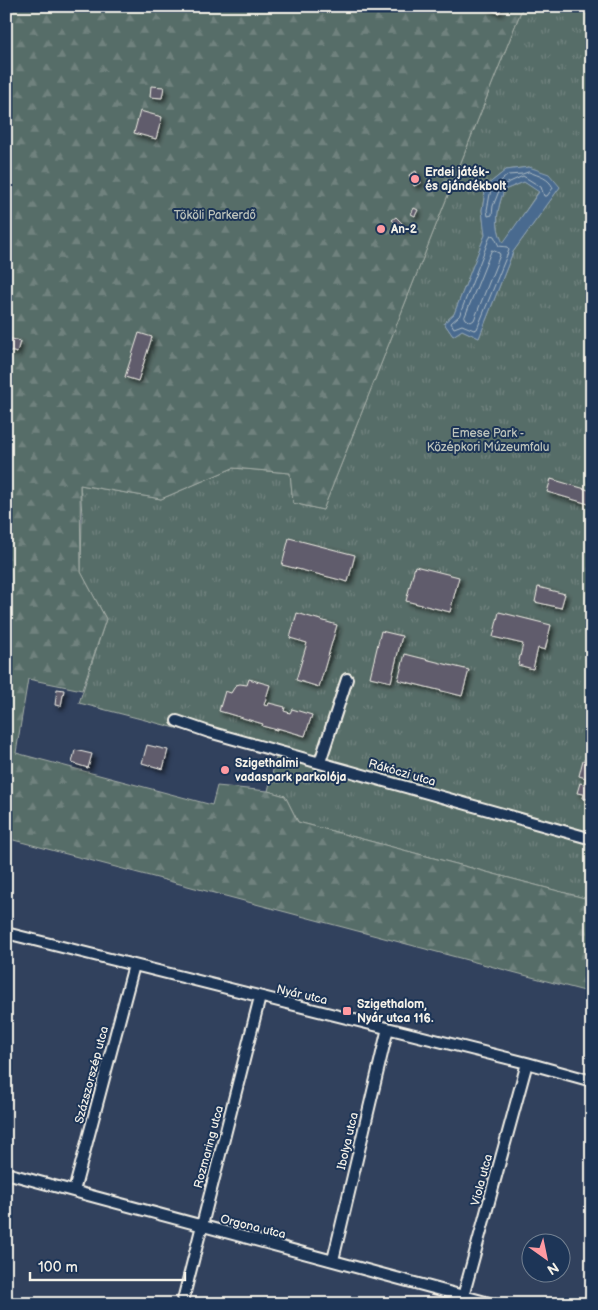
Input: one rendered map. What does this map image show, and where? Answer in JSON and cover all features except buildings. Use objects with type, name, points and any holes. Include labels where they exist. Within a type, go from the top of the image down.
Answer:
[{"type":"street","points":[[320,762],[347,679]]},
{"type":"street","name":"Rákóczi utca","points":[[177,721],[209,732],[592,839]]},
{"type":"street","name":"Nyár utca","points":[[6,933],[260,998],[527,1063],[592,1081]]},
{"type":"street","name":"Százszorszép utca","points":[[74,1191],[134,965]]},
{"type":"street","name":"Rozmaring utca","points":[[182,1304],[260,998]]},
{"type":"street","name":"Ibolya utca","points":[[333,1260],[388,1028]]},
{"type":"street","name":"Viola utca","points":[[463,1300],[527,1063]]},
{"type":"street","name":"Orgona utca","points":[[6,1173],[333,1260],[463,1300],[493,1304]]},
{"type":"green space","name":"Tököli Parkerdő","points":[[6,6],[523,6],[323,510],[293,503],[290,473],[233,468],[161,499],[80,485],[81,572],[106,619],[82,690],[28,679],[16,753],[212,805],[217,786],[268,791],[285,796],[298,822],[592,900],[592,993],[6,838]]},
{"type":"green space","name":"Emese Park - Középkori Múzeumfalu","points":[[523,6],[592,6],[592,900],[298,822],[285,796],[268,791],[277,754],[79,703],[106,619],[81,572],[82,515],[80,485],[161,499],[233,468],[290,473],[293,503],[323,510]],"holes":[[[529,167],[560,187],[513,252],[479,338],[462,330],[453,336],[444,323],[454,314],[485,235],[482,210],[486,186],[506,170]]]},
{"type":"green space","points":[[524,182],[539,191],[503,244],[498,230],[498,217],[504,190]]},
{"type":"water","points":[[529,167],[549,174],[560,187],[513,252],[479,338],[462,330],[453,336],[444,323],[454,314],[485,235],[482,210],[486,186],[506,170]],"holes":[[[524,182],[539,192],[503,243],[498,230],[498,217],[504,190]]]},
{"type":"place","name":"Erdei játék- és ajándékbolt","points":[[415,179]]},
{"type":"place","name":"An-2","points":[[381,229]]},
{"type":"place","name":"Szigethalmi vadaspark parkolója","points":[[225,770]]},
{"type":"place","name":"Szigethalom, Nyár utca 116.","points":[[347,1011]]}]
